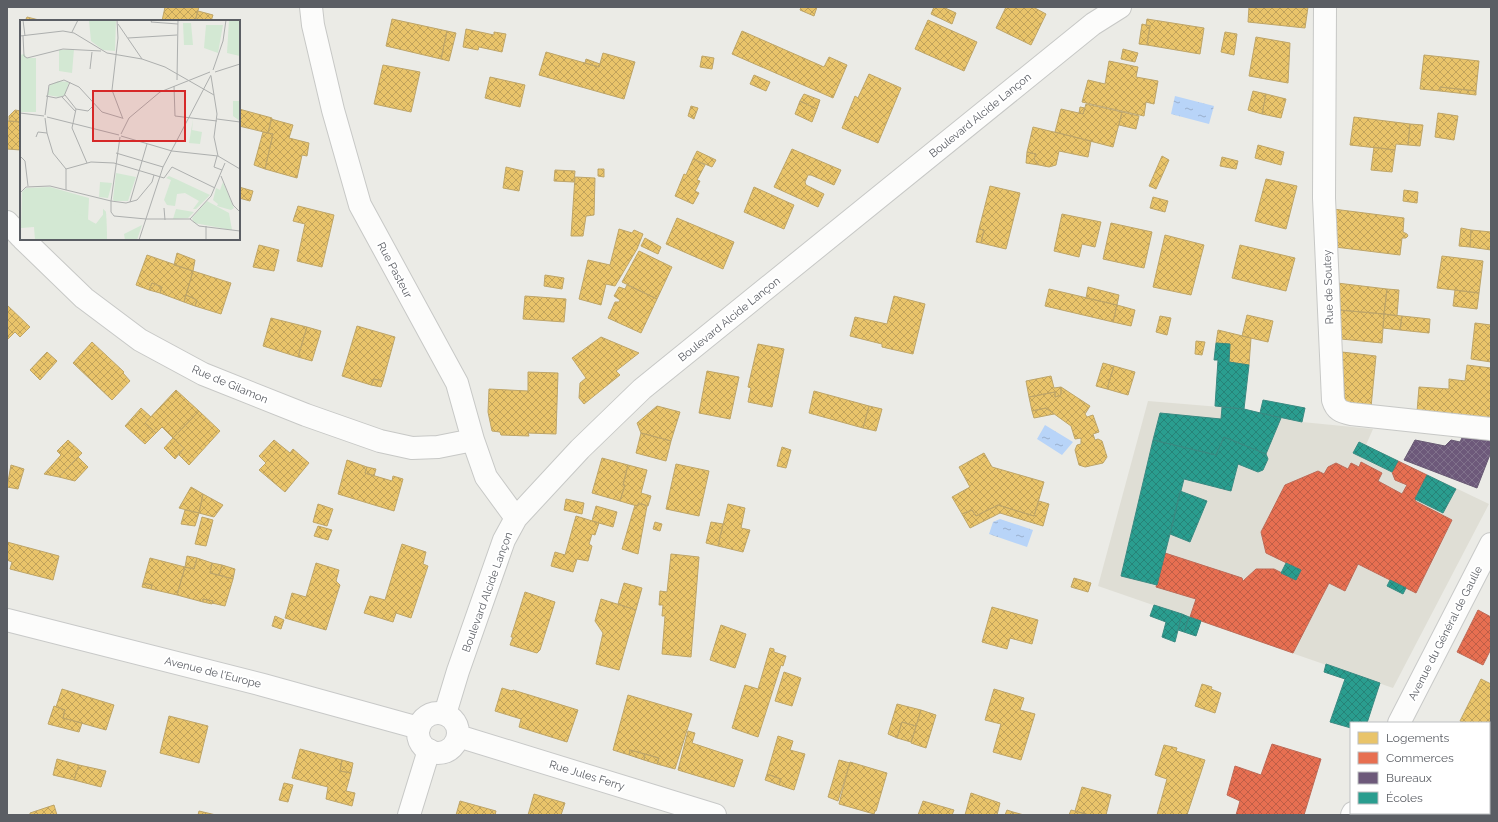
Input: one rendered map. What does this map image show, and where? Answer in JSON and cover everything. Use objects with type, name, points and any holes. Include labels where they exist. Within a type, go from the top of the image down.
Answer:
[{"type":"street","name":"Rue Pasteur","points":[[311,7],[313,25],[333,110],[360,205],[456,383],[486,477],[516,518]]},
{"type":"street","name":"Boulevard Alcide Lançon","points":[[445,714],[458,671],[504,540],[516,518],[580,449],[642,389],[1093,24],[1120,7]]},
{"type":"street","name":"Rue de Soutey","points":[[1326,7],[1324,198],[1332,400],[1335,408],[1342,412],[1351,414],[1491,429]]},
{"type":"street","name":"Rue de Gilamon","points":[[20,240],[84,298],[140,340],[203,374],[306,415],[380,441],[412,448],[438,447],[473,440]]},
{"type":"street","name":"Avenue du Général de Gaulle","points":[[1400,722],[1491,544]]},
{"type":"street","name":"Avenue de l'Europe","points":[[7,620],[263,685],[419,728]]},
{"type":"street","points":[[432,714],[445,714],[456,722],[458,736],[453,747],[447,751],[435,753],[423,746],[420,741],[419,728],[421,722],[432,714]]},
{"type":"street","name":"Rue Jules Ferry","points":[[458,736],[715,815]]},
{"type":"street","points":[[409,815],[429,750]]},
{"type":"shaded area","points":[[1148,401],[1244,409],[1302,422],[1373,429],[1366,445],[1489,504],[1393,688],[1098,586]]},
{"type":"water","points":[[1175,96],[1214,106],[1209,124],[1171,114]]},
{"type":"water","points":[[1045,425],[1073,442],[1062,455],[1037,439]]},
{"type":"water","points":[[1000,519],[1033,530],[1027,547],[989,534],[993,522]]},
{"type":"building: Logements","points":[[165,7],[199,7],[195,20],[162,20]]},
{"type":"building: Logements","points":[[801,7],[817,7],[814,16],[800,10]]},
{"type":"building: Logements","points":[[934,7],[943,7],[956,13],[952,24],[931,14]]},
{"type":"building: Logements","points":[[1006,7],[1033,7],[1046,14],[1031,45],[996,28]]},
{"type":"building: Logements","points":[[1249,7],[1308,7],[1305,28],[1248,22]]},
{"type":"building: Logements","points":[[198,11],[213,15],[211,20],[195,20]]},
{"type":"building: Logements","points":[[27,17],[39,20],[26,20]]},
{"type":"building: Logements","points":[[392,19],[447,31],[441,59],[386,46]]},
{"type":"building: Logements","points":[[1147,19],[1204,28],[1200,54],[1147,45],[1150,26],[1146,25]]},
{"type":"building: Logements","points":[[928,20],[977,42],[964,71],[915,49]]},
{"type":"building: Logements","points":[[1142,24],[1150,26],[1147,45],[1139,44]]},
{"type":"building: Logements","points":[[466,29],[494,35],[494,32],[506,34],[502,52],[479,47],[478,50],[463,47]]},
{"type":"building: Logements","points":[[447,31],[456,33],[449,61],[441,59]]},
{"type":"building: Logements","points":[[742,31],[824,67],[829,57],[847,65],[833,98],[732,54]]},
{"type":"building: Logements","points":[[1225,32],[1237,34],[1234,55],[1221,52]]},
{"type":"building: Logements","points":[[1256,37],[1290,43],[1288,83],[1249,76]]},
{"type":"building: Logements","points":[[1123,49],[1138,53],[1135,62],[1121,59]]},
{"type":"building: Logements","points":[[546,52],[599,67],[603,53],[635,62],[624,99],[539,75]]},
{"type":"building: Logements","points":[[1424,55],[1479,61],[1476,91],[1440,87],[1440,91],[1420,89]]},
{"type":"building: Logements","points":[[702,56],[714,58],[712,69],[700,67]]},
{"type":"building: Logements","points":[[586,59],[600,64],[599,67],[585,63]]},
{"type":"building: Logements","points":[[1109,61],[1138,67],[1136,77],[1158,81],[1154,104],[1146,102],[1144,116],[1082,102],[1088,80],[1105,84]]},
{"type":"building: Logements","points":[[383,65],[420,72],[411,112],[374,104]]},
{"type":"building: Logements","points":[[869,74],[901,88],[878,143],[842,128],[855,96],[858,98]]},
{"type":"building: Logements","points":[[754,75],[770,82],[766,91],[750,84]]},
{"type":"building: Logements","points":[[490,77],[525,85],[520,107],[485,98]]},
{"type":"building: Logements","points":[[1440,87],[1476,91],[1476,95],[1440,91]]},
{"type":"building: Logements","points":[[1253,91],[1266,94],[1262,114],[1248,110]]},
{"type":"building: Logements","points":[[804,94],[820,100],[817,109],[800,101]]},
{"type":"building: Logements","points":[[1266,94],[1286,99],[1281,118],[1262,114]]},
{"type":"building: Logements","points":[[800,101],[817,109],[812,122],[795,114]]},
{"type":"building: Logements","points":[[1086,104],[1122,112],[1113,147],[1055,132],[1061,109],[1083,114]]},
{"type":"building: Logements","points":[[691,106],[698,108],[694,119],[688,116]]},
{"type":"building: Logements","points":[[1080,107],[1085,108],[1083,114],[1079,113]]},
{"type":"building: Logements","points":[[240,109],[272,118],[268,133],[240,126]]},
{"type":"building: Logements","points":[[15,110],[20,111],[20,122],[9,121],[9,116]]},
{"type":"building: Logements","points":[[1122,112],[1139,116],[1136,129],[1119,125]]},
{"type":"building: Logements","points":[[1438,113],[1458,116],[1454,140],[1435,137]]},
{"type":"building: Logements","points":[[1354,117],[1410,124],[1408,145],[1396,144],[1395,150],[1350,145]]},
{"type":"building: Logements","points":[[271,119],[293,125],[289,138],[309,143],[307,156],[302,155],[297,178],[265,169],[273,134],[268,133]]},
{"type":"building: Logements","points":[[7,121],[20,122],[20,150],[7,149]]},
{"type":"building: Logements","points":[[1410,124],[1423,125],[1420,146],[1408,145]]},
{"type":"building: Logements","points":[[1033,127],[1091,141],[1088,157],[1059,151],[1056,165],[1049,167],[1039,165],[1034,159],[1036,154],[1027,152]]},
{"type":"building: Logements","points":[[263,132],[273,134],[265,169],[254,165]]},
{"type":"building: Logements","points":[[1258,145],[1284,152],[1281,165],[1255,158]]},
{"type":"building: Logements","points":[[1374,147],[1395,150],[1392,172],[1371,170]]},
{"type":"building: Logements","points":[[792,149],[841,170],[834,185],[808,175],[805,182],[806,185],[824,194],[818,207],[774,187]]},
{"type":"building: Logements","points":[[697,151],[716,160],[712,167],[693,159]]},
{"type":"building: Logements","points":[[1027,152],[1036,154],[1034,159],[1039,165],[1026,163]]},
{"type":"building: Logements","points":[[1162,156],[1169,160],[1156,189],[1149,186]]},
{"type":"building: Logements","points":[[1222,157],[1238,161],[1236,169],[1220,166]]},
{"type":"building: Logements","points":[[693,159],[705,165],[697,180],[700,181],[695,191],[699,193],[693,204],[675,196],[684,174],[686,175]]},
{"type":"building: Logements","points":[[506,167],[523,171],[519,191],[503,188]]},
{"type":"building: Logements","points":[[598,169],[604,169],[604,177],[598,176]]},
{"type":"building: Logements","points":[[555,170],[575,171],[574,182],[554,181]]},
{"type":"building: Logements","points":[[575,177],[595,178],[594,215],[586,216],[583,236],[571,236]]},
{"type":"building: Logements","points":[[1266,179],[1297,186],[1286,229],[1255,221]]},
{"type":"building: Logements","points":[[990,186],[1020,193],[1006,249],[981,243],[984,230],[979,229]]},
{"type":"building: Logements","points":[[240,187],[253,191],[250,201],[240,198]]},
{"type":"building: Logements","points":[[754,187],[794,205],[784,229],[744,212]]},
{"type":"building: Logements","points":[[1404,190],[1418,192],[1417,203],[1403,201]]},
{"type":"building: Logements","points":[[1153,197],[1168,201],[1165,212],[1150,208]]},
{"type":"building: Logements","points":[[298,206],[334,215],[322,267],[297,261],[305,224],[293,221]]},
{"type":"building: Logements","points":[[1333,209],[1404,218],[1403,232],[1408,236],[1406,238],[1402,238],[1400,255],[1335,247]]},
{"type":"building: Logements","points":[[1062,214],[1101,222],[1095,247],[1082,244],[1079,257],[1054,251]]},
{"type":"building: Logements","points":[[677,218],[734,242],[723,269],[666,244]]},
{"type":"building: Logements","points":[[1111,223],[1152,232],[1144,268],[1103,259]]},
{"type":"building: Logements","points":[[1461,228],[1471,230],[1470,247],[1459,246]]},
{"type":"building: Logements","points":[[619,229],[632,233],[634,230],[643,234],[637,249],[615,286],[606,284],[601,305],[579,299],[588,260],[610,265]]},
{"type":"building: Logements","points":[[979,229],[984,230],[981,243],[976,242]]},
{"type":"building: Logements","points":[[1471,230],[1491,232],[1491,250],[1470,247]]},
{"type":"building: Logements","points":[[1165,235],[1204,245],[1191,295],[1153,287]]},
{"type":"building: Logements","points":[[645,238],[661,247],[658,254],[641,246]]},
{"type":"building: Logements","points":[[259,245],[279,250],[274,271],[253,267]]},
{"type":"building: Logements","points":[[1240,245],[1295,258],[1286,291],[1232,278]]},
{"type":"building: Logements","points":[[639,251],[672,267],[657,299],[622,282]]},
{"type":"building: Logements","points":[[177,253],[195,260],[193,271],[174,265]]},
{"type":"building: Logements","points":[[147,255],[193,271],[184,302],[160,293],[162,287],[152,283],[149,290],[136,285]]},
{"type":"building: Logements","points":[[1442,256],[1483,261],[1479,293],[1437,288]]},
{"type":"building: Logements","points":[[193,271],[231,283],[221,314],[195,306],[197,300],[186,295]]},
{"type":"building: Logements","points":[[545,275],[564,278],[562,289],[544,286]]},
{"type":"building: Logements","points":[[152,283],[162,287],[160,293],[149,290]]},
{"type":"building: Logements","points":[[1337,283],[1387,289],[1384,314],[1339,310]]},
{"type":"building: Logements","points":[[627,285],[657,299],[641,333],[608,318],[615,302],[619,302],[620,300],[614,296],[619,287],[625,289]]},
{"type":"building: Logements","points":[[1088,287],[1119,295],[1117,305],[1086,298]]},
{"type":"building: Logements","points":[[1049,289],[1117,305],[1113,322],[1045,306]]},
{"type":"building: Logements","points":[[1387,289],[1399,290],[1397,316],[1384,314]]},
{"type":"building: Logements","points":[[1455,290],[1479,293],[1477,309],[1453,306]]},
{"type":"building: Logements","points":[[186,295],[197,300],[195,306],[184,302]]},
{"type":"building: Logements","points":[[525,296],[566,299],[564,322],[523,319]]},
{"type":"building: Logements","points":[[894,296],[925,304],[913,354],[882,347],[882,344],[850,336],[855,317],[887,324]]},
{"type":"building: Logements","points":[[7,305],[30,327],[20,337],[15,332],[7,340]]},
{"type":"building: Logements","points":[[1117,305],[1135,310],[1131,326],[1113,322]]},
{"type":"building: Logements","points":[[1339,310],[1384,314],[1382,343],[1341,339]]},
{"type":"building: Logements","points":[[1384,314],[1402,316],[1400,330],[1383,328]]},
{"type":"building: Logements","points":[[1247,315],[1273,321],[1268,342],[1242,336]]},
{"type":"building: Logements","points":[[1160,316],[1171,318],[1167,335],[1156,332]]},
{"type":"building: Logements","points":[[1402,316],[1430,319],[1429,333],[1400,330]]},
{"type":"building: Logements","points":[[271,318],[307,327],[298,357],[263,346]]},
{"type":"building: Logements","points":[[1475,323],[1491,325],[1491,362],[1471,359]]},
{"type":"building: Logements","points":[[357,326],[395,337],[383,381],[374,379],[371,385],[342,376]]},
{"type":"building: Logements","points":[[307,327],[321,331],[312,361],[298,357]]},
{"type":"building: Logements","points":[[1218,330],[1251,338],[1249,365],[1229,362],[1230,344],[1216,343]]},
{"type":"building: Logements","points":[[601,337],[639,353],[616,371],[620,375],[584,404],[579,398],[580,383],[586,378],[572,358]]},
{"type":"building: Logements","points":[[1196,341],[1205,342],[1202,355],[1195,354]]},
{"type":"building: Logements","points":[[92,342],[124,372],[123,373],[130,381],[112,400],[73,363]]},
{"type":"building: Logements","points":[[758,344],[784,349],[772,407],[748,402],[751,388],[748,387]]},
{"type":"building: Logements","points":[[47,352],[57,361],[40,380],[30,370]]},
{"type":"building: Logements","points":[[1342,352],[1376,356],[1371,407],[1345,404]]},
{"type":"building: Logements","points":[[1103,363],[1114,366],[1107,389],[1096,386]]},
{"type":"building: Logements","points":[[1467,365],[1491,368],[1491,419],[1417,412],[1419,387],[1449,389],[1449,379],[1465,381]]},
{"type":"building: Logements","points":[[1114,366],[1135,372],[1128,395],[1107,389]]},
{"type":"building: Logements","points":[[707,371],[739,377],[730,419],[699,413]]},
{"type":"building: Logements","points":[[528,372],[558,373],[556,434],[528,433],[529,436],[501,435],[500,432],[492,431],[488,412],[489,389],[528,391]]},
{"type":"building: Logements","points":[[1051,376],[1054,388],[1061,387],[1061,395],[1055,397],[1055,392],[1029,397],[1026,381]]},
{"type":"building: Logements","points":[[374,379],[383,381],[381,387],[371,385]]},
{"type":"building: Logements","points":[[1061,387],[1090,406],[1085,414],[1087,417],[1093,415],[1099,432],[1093,434],[1095,440],[1098,439],[1102,441],[1107,457],[1103,463],[1085,467],[1079,465],[1075,450],[1077,445],[1081,444],[1081,438],[1075,439],[1071,426],[1046,408],[1032,411],[1029,397],[1055,392],[1055,397],[1061,395]]},
{"type":"building: Logements","points":[[176,390],[199,411],[173,438],[162,427],[156,433],[145,423]]},
{"type":"building: Logements","points":[[814,391],[869,406],[863,428],[809,413]]},
{"type":"building: Logements","points":[[657,406],[680,412],[671,441],[641,433],[637,423]]},
{"type":"building: Logements","points":[[869,406],[882,409],[876,431],[863,428]]},
{"type":"building: Logements","points":[[141,408],[151,417],[145,423],[156,433],[145,444],[125,426]]},
{"type":"building: Logements","points":[[1046,408],[1054,414],[1034,418],[1032,411]]},
{"type":"building: Logements","points":[[199,411],[220,431],[189,465],[179,455],[184,448],[173,438]]},
{"type":"building: Logements","points":[[641,433],[671,441],[666,461],[636,453]]},
{"type":"building: Logements","points":[[173,438],[184,448],[175,459],[164,448]]},
{"type":"building: Logements","points":[[68,440],[82,453],[59,477],[44,474],[61,455],[57,451]]},
{"type":"building: Logements","points":[[274,440],[290,453],[293,449],[309,463],[285,492],[259,470],[266,463],[259,456]]},
{"type":"building: Logements","points":[[782,447],[791,450],[786,468],[777,466]]},
{"type":"building: Logements","points":[[984,453],[992,467],[1044,482],[1034,516],[998,505],[976,516],[972,510],[962,514],[952,497],[970,487],[959,467]]},
{"type":"building: Logements","points":[[78,457],[88,467],[75,481],[59,477]]},
{"type":"building: Logements","points":[[602,458],[628,465],[623,485],[625,485],[620,501],[592,493]]},
{"type":"building: Logements","points":[[347,460],[367,467],[365,473],[392,481],[393,476],[403,479],[394,511],[338,494]]},
{"type":"building: Logements","points":[[676,464],[709,471],[699,516],[666,509]]},
{"type":"building: Logements","points":[[11,465],[24,469],[18,489],[7,487]]},
{"type":"building: Logements","points":[[628,465],[647,470],[641,493],[651,496],[648,506],[639,503],[637,506],[620,501],[625,485],[623,485]]},
{"type":"building: Logements","points":[[367,467],[376,469],[374,476],[365,473]]},
{"type":"building: Logements","points":[[191,487],[203,494],[199,513],[179,508]]},
{"type":"building: Logements","points":[[203,494],[223,505],[214,517],[199,513]]},
{"type":"building: Logements","points":[[566,499],[584,503],[582,514],[564,510]]},
{"type":"building: Logements","points":[[1039,501],[1049,504],[1043,526],[1000,513],[970,528],[962,514],[972,510],[976,516],[998,505],[1034,516]]},
{"type":"building: Logements","points":[[639,503],[647,506],[638,554],[622,549],[635,505],[637,506]]},
{"type":"building: Logements","points":[[318,504],[333,509],[327,526],[313,522]]},
{"type":"building: Logements","points":[[728,504],[745,508],[741,528],[750,530],[743,552],[718,546]]},
{"type":"building: Logements","points":[[596,506],[617,512],[613,527],[592,521]]},
{"type":"building: Logements","points":[[185,510],[199,513],[195,526],[181,524]]},
{"type":"building: Logements","points":[[576,516],[599,523],[595,535],[592,534],[589,544],[592,546],[588,561],[577,559],[573,572],[551,566],[555,552],[565,555]]},
{"type":"building: Logements","points":[[202,517],[213,520],[206,546],[195,544]]},
{"type":"building: Logements","points":[[655,522],[662,524],[660,531],[653,529]]},
{"type":"building: Logements","points":[[711,522],[723,524],[718,546],[706,543]]},
{"type":"building: Logements","points":[[318,526],[332,530],[328,540],[314,536]]},
{"type":"building: Logements","points":[[7,542],[59,556],[53,580],[10,569],[12,562],[7,560]]},
{"type":"building: Logements","points":[[402,544],[426,552],[423,564],[428,566],[411,618],[396,613],[393,622],[364,613],[370,596],[385,600]]},
{"type":"building: Logements","points":[[671,554],[699,557],[691,657],[662,654],[665,616],[662,616],[663,605],[659,605],[660,591],[667,592]]},
{"type":"building: Logements","points":[[187,556],[197,558],[194,569],[185,567]]},
{"type":"building: Logements","points":[[150,558],[185,567],[177,595],[151,589],[152,585],[143,583]]},
{"type":"building: Logements","points":[[197,558],[212,563],[210,573],[233,579],[225,606],[212,603],[213,601],[203,599],[203,602],[177,595],[185,567],[194,569]]},
{"type":"building: Logements","points":[[212,563],[222,565],[219,575],[210,573]]},
{"type":"building: Logements","points":[[316,563],[339,570],[336,581],[340,585],[326,630],[285,618],[292,593],[306,597]]},
{"type":"building: Logements","points":[[222,565],[235,569],[233,579],[219,575]]},
{"type":"building: Logements","points":[[1074,578],[1091,583],[1088,592],[1071,587]]},
{"type":"building: Logements","points":[[143,583],[152,585],[151,589],[142,587]]},
{"type":"building: Logements","points":[[624,583],[642,588],[636,610],[618,604]]},
{"type":"building: Logements","points":[[525,592],[555,602],[540,650],[537,653],[510,645],[513,637],[511,637]]},
{"type":"building: Logements","points":[[203,599],[213,601],[212,604],[203,602]]},
{"type":"building: Logements","points":[[601,599],[636,610],[619,670],[596,664],[603,633],[595,621]]},
{"type":"building: Logements","points":[[992,607],[1038,620],[1032,644],[1010,638],[1007,649],[982,642]]},
{"type":"building: Logements","points":[[275,616],[284,620],[281,629],[272,626]]},
{"type":"building: Logements","points":[[721,625],[746,634],[735,668],[710,660]]},
{"type":"building: Logements","points":[[770,648],[774,649],[774,652],[786,656],[783,666],[781,665],[758,737],[732,728],[745,685],[758,689]]},
{"type":"building: Logements","points":[[784,672],[801,678],[792,706],[775,701]]},
{"type":"building: Logements","points":[[1481,679],[1491,684],[1490,736],[1490,722],[1460,721]]},
{"type":"building: Logements","points":[[1202,684],[1212,687],[1211,689],[1221,693],[1215,713],[1195,706]]},
{"type":"building: Logements","points":[[502,688],[578,710],[567,742],[519,727],[521,719],[495,711]]},
{"type":"building: Logements","points":[[62,689],[114,705],[106,730],[63,718],[65,710],[56,707]]},
{"type":"building: Logements","points":[[994,689],[1024,698],[1020,710],[1035,714],[1021,760],[993,752],[1001,724],[985,720]]},
{"type":"building: Logements","points":[[628,695],[692,714],[675,769],[657,764],[659,758],[630,750],[629,755],[613,750]]},
{"type":"building: Logements","points":[[897,704],[921,710],[916,726],[902,722],[897,738],[888,734]]},
{"type":"building: Logements","points":[[54,706],[65,710],[63,718],[82,723],[79,732],[48,724]]},
{"type":"building: Logements","points":[[921,710],[936,715],[926,748],[911,743]]},
{"type":"building: Logements","points":[[169,716],[208,726],[199,763],[160,753]]},
{"type":"building: Logements","points":[[902,722],[916,726],[911,742],[897,738]]},
{"type":"building: Logements","points":[[688,731],[695,733],[692,743],[743,760],[734,787],[678,770]]},
{"type":"building: Logements","points":[[778,736],[793,741],[790,750],[805,754],[794,790],[779,785],[781,779],[767,774]]},
{"type":"building: Logements","points":[[1164,745],[1177,748],[1176,751],[1205,760],[1187,815],[1157,815],[1167,779],[1155,775]]},
{"type":"building: Logements","points":[[300,749],[342,760],[340,771],[351,773],[346,791],[355,793],[352,806],[326,799],[328,787],[292,778]]},
{"type":"building: Logements","points":[[630,750],[645,754],[644,760],[629,755]]},
{"type":"building: Logements","points":[[645,754],[659,758],[657,764],[644,760]]},
{"type":"building: Logements","points":[[57,759],[79,765],[74,780],[53,775]]},
{"type":"building: Logements","points":[[342,760],[353,763],[351,773],[340,771]]},
{"type":"building: Logements","points":[[839,760],[850,763],[838,801],[828,797]]},
{"type":"building: Logements","points":[[850,762],[887,773],[874,814],[839,804]]},
{"type":"building: Logements","points":[[79,765],[106,771],[101,787],[74,780]]},
{"type":"building: Logements","points":[[767,774],[781,779],[779,785],[765,780]]},
{"type":"building: Logements","points":[[284,783],[293,785],[288,802],[279,800]]},
{"type":"building: Logements","points":[[1082,787],[1111,795],[1106,815],[1089,815],[1075,811]]},
{"type":"building: Logements","points":[[971,793],[1000,803],[997,815],[965,815]]},
{"type":"building: Logements","points":[[534,794],[565,803],[561,815],[528,815]]},
{"type":"building: Logements","points":[[460,801],[496,811],[495,815],[456,815]]},
{"type":"building: Logements","points":[[923,801],[954,810],[952,815],[918,815]]},
{"type":"building: Logements","points":[[54,805],[57,815],[30,815],[30,813]]},
{"type":"building: Logements","points":[[1007,810],[1013,812],[1012,815],[1005,815]]},
{"type":"building: Logements","points":[[1071,810],[1075,811],[1089,815],[1069,815]]},
{"type":"building: Logements","points":[[199,811],[216,815],[198,815]]},
{"type":"building: Logements","points":[[1013,812],[1024,815],[1012,815]]},
{"type":"building: Commerces","points":[[1398,461],[1427,475],[1415,501],[1452,520],[1416,593],[1358,564],[1345,591],[1329,583],[1293,653],[1190,617],[1196,599],[1156,587],[1165,553],[1242,578],[1243,581],[1256,569],[1274,569],[1296,580],[1301,570],[1266,553],[1261,532],[1285,485],[1318,471],[1324,474],[1328,467],[1336,463],[1348,469],[1351,463],[1359,467],[1361,462],[1382,473],[1378,481],[1402,494],[1407,485],[1395,480],[1392,472]]},
{"type":"building: Commerces","points":[[1478,610],[1491,617],[1491,649],[1483,665],[1457,652]]},
{"type":"building: Commerces","points":[[1272,744],[1321,759],[1304,815],[1236,815],[1240,801],[1227,795],[1235,766],[1261,775]]},
{"type":"building: Bureaux","points":[[1462,438],[1491,441],[1491,452],[1477,488],[1404,460],[1415,440],[1445,446],[1451,440],[1460,442]]},
{"type":"building: Écoles","points":[[1216,343],[1230,344],[1229,362],[1249,365],[1244,409],[1215,406],[1218,360],[1214,360]]},
{"type":"building: Écoles","points":[[1263,400],[1305,408],[1302,422],[1260,413]]},
{"type":"building: Écoles","points":[[1222,407],[1244,409],[1281,418],[1266,454],[1224,437],[1216,455],[1153,440],[1160,413],[1221,419]]},
{"type":"building: Écoles","points":[[1224,437],[1266,454],[1268,459],[1263,470],[1258,472],[1238,464],[1231,491],[1184,479],[1157,585],[1121,576],[1153,440],[1216,455]]},
{"type":"building: Écoles","points":[[1359,442],[1398,461],[1392,472],[1353,453]]},
{"type":"building: Écoles","points":[[1427,475],[1456,489],[1443,513],[1415,499]]},
{"type":"building: Écoles","points":[[1180,491],[1207,501],[1190,542],[1170,534]]},
{"type":"building: Écoles","points":[[1286,563],[1301,570],[1296,580],[1281,573]]},
{"type":"building: Écoles","points":[[1390,580],[1406,588],[1403,594],[1387,586]]},
{"type":"building: Écoles","points":[[1154,605],[1182,614],[1175,642],[1162,637],[1166,622],[1150,616]]},
{"type":"building: Écoles","points":[[1182,614],[1189,617],[1184,632],[1178,630]]},
{"type":"building: Écoles","points":[[1189,617],[1201,621],[1196,636],[1184,632]]},
{"type":"building: Écoles","points":[[1326,664],[1380,683],[1367,722],[1350,722],[1350,728],[1330,722],[1345,679],[1324,672]]}]
